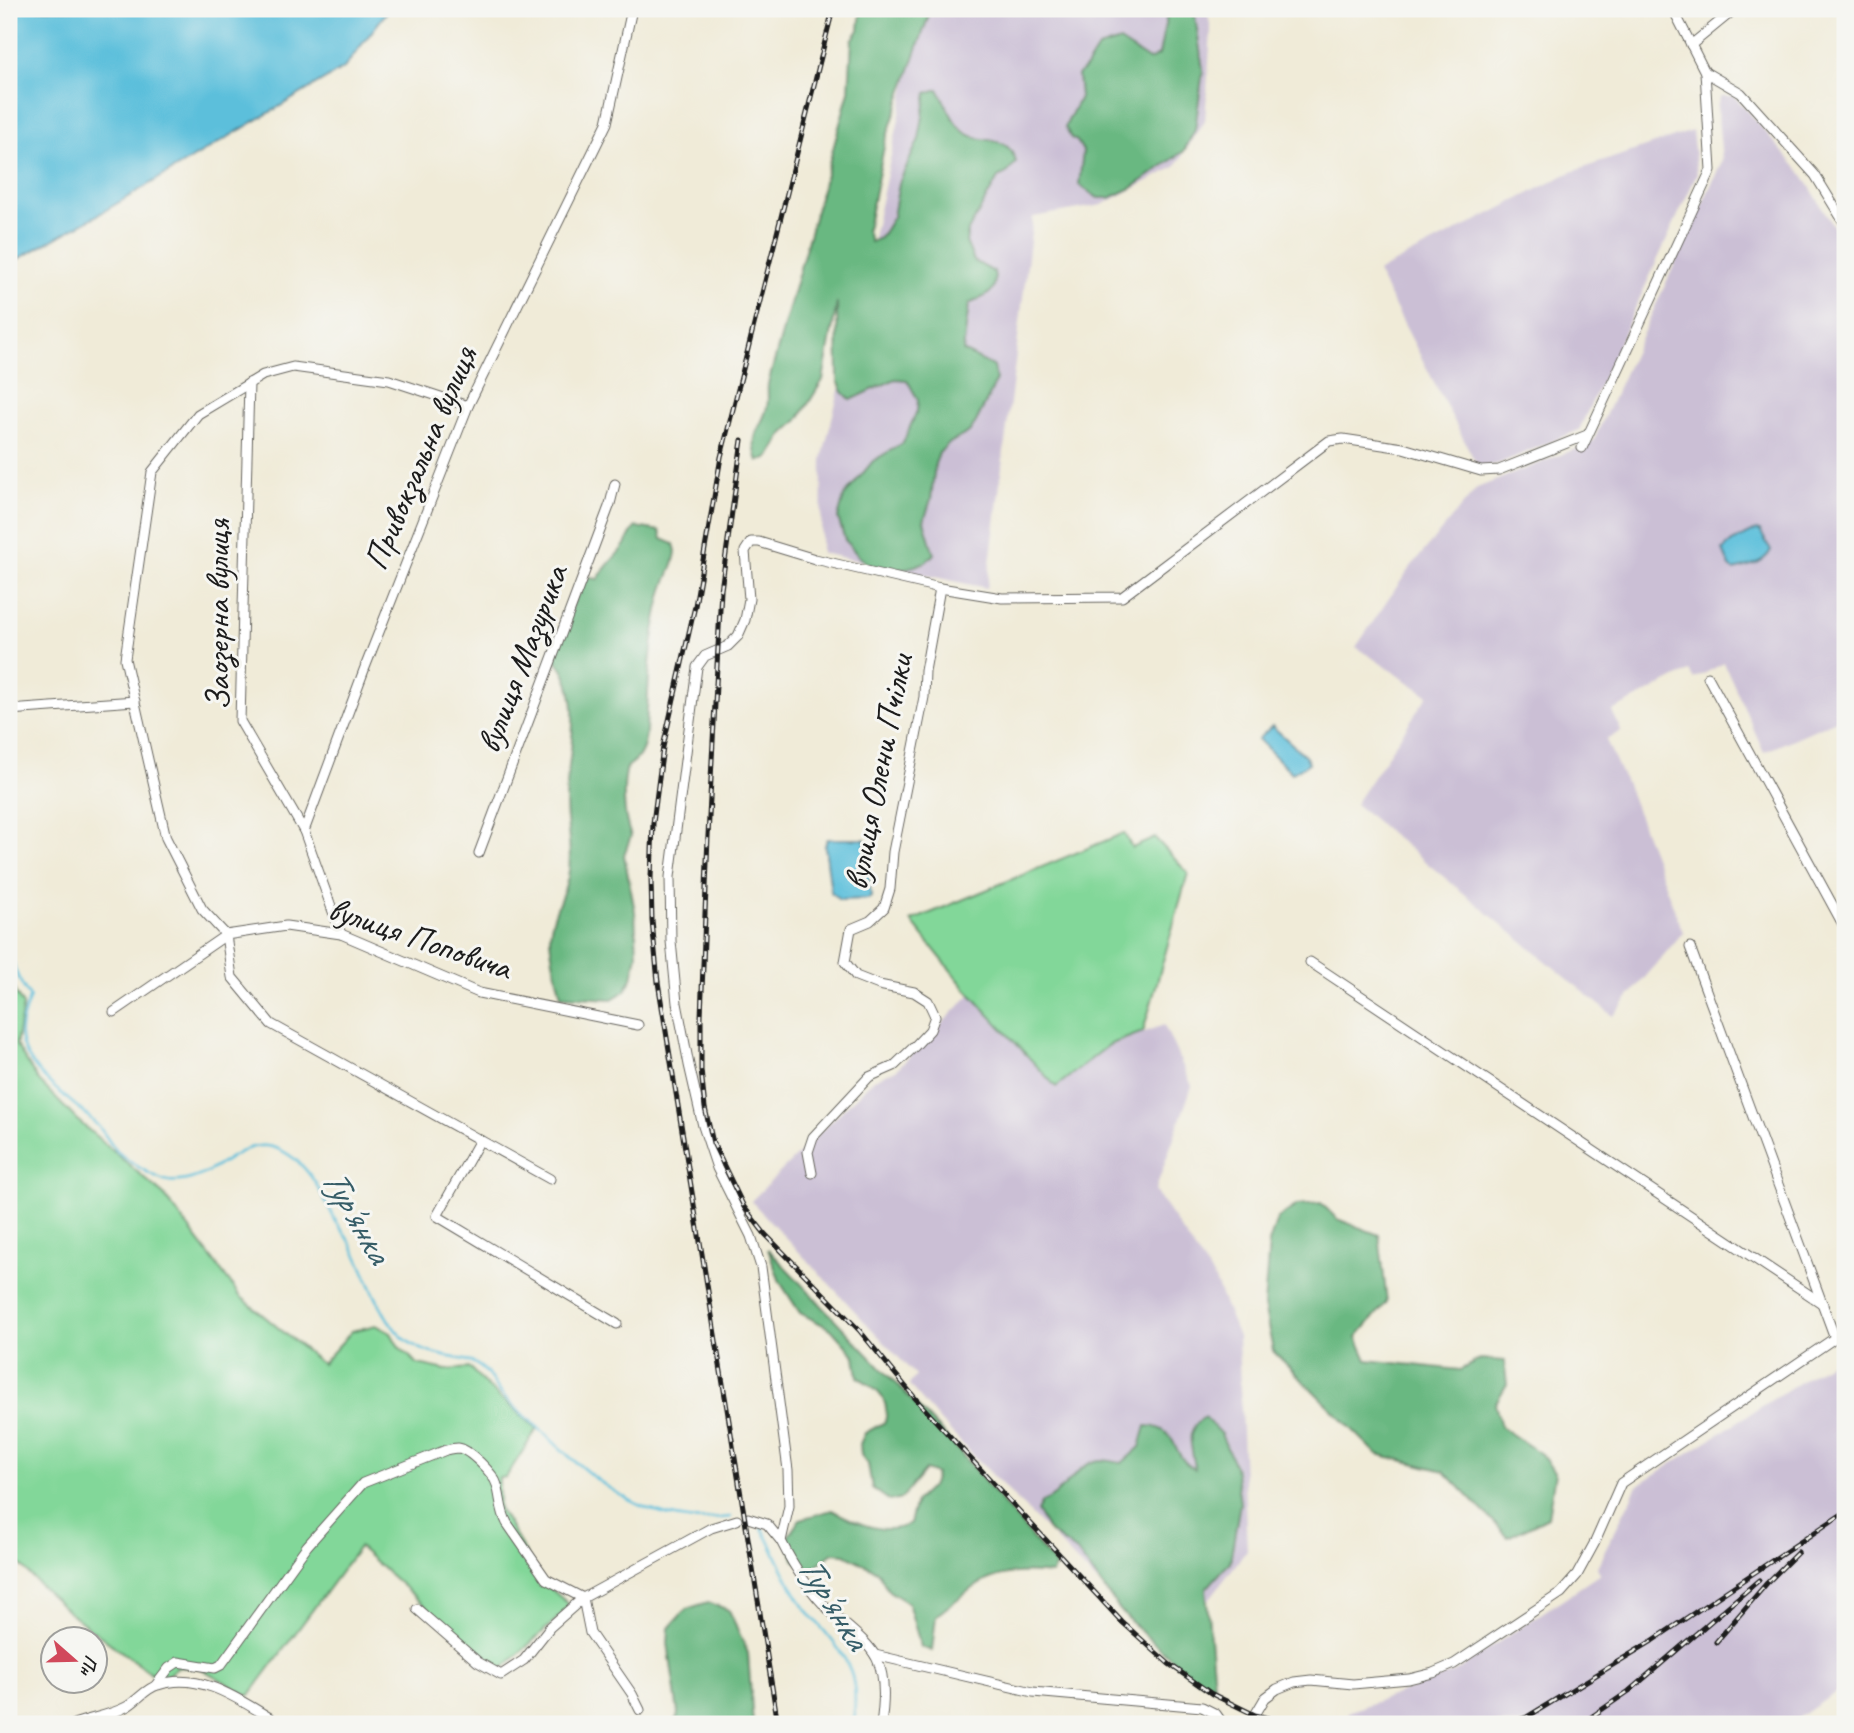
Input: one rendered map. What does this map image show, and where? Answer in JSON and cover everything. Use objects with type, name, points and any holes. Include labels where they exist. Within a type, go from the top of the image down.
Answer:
[{"type":"street","name":"Привокзальна вулиця","points":[[304,831],[468,406],[607,123],[632,9]]},
{"type":"street","points":[[1582,449],[1711,170],[1705,72],[1673,9]]},
{"type":"street","points":[[1691,45],[1735,9]]},
{"type":"street","points":[[1705,72],[1741,93],[1815,175],[1845,224]]},
{"type":"street","points":[[468,406],[389,380],[293,368],[263,375],[198,414],[152,472],[125,659],[166,838],[202,909],[226,935],[232,977],[271,1024],[550,1179]]},
{"type":"street","name":"Заозерна вулиця","points":[[249,383],[240,721],[304,831]]},
{"type":"street","points":[[780,1541],[789,1506],[788,1470],[761,1267],[751,1236],[717,1168],[703,1126],[677,1003],[672,953],[670,877],[697,667],[705,656],[728,646],[738,636],[749,599],[745,551],[751,542],[940,588],[1002,598],[1122,597],[1329,441],[1343,439],[1404,448],[1482,471],[1500,470],[1587,435]]},
{"type":"street","name":"вулиця Мазурика","points":[[480,853],[610,504],[615,484]]},
{"type":"street","name":"вулиця Олени Пчілки","points":[[812,1173],[808,1152],[813,1137],[869,1077],[894,1066],[915,1046],[930,1030],[935,1016],[928,1001],[921,996],[856,976],[845,962],[851,929],[870,921],[884,908],[890,889],[893,852],[924,697],[925,671],[940,588]]},
{"type":"street","points":[[1708,677],[1845,928]]},
{"type":"street","points":[[9,710],[135,701]]},
{"type":"street","points":[[304,831],[341,934]]},
{"type":"street","name":"вулиця Поповича","points":[[114,1012],[226,935],[286,926],[341,934],[479,993],[638,1024]]},
{"type":"street","points":[[1690,947],[1835,1338]]},
{"type":"street","points":[[1310,962],[1823,1304]]},
{"type":"street","points":[[480,1140],[437,1216],[617,1324]]},
{"type":"street","points":[[1254,1724],[1255,1715],[1265,1698],[1294,1682],[1311,1680],[1353,1684],[1409,1679],[1454,1664],[1560,1593],[1577,1575],[1621,1483],[1845,1331]]},
{"type":"street","points":[[74,1724],[125,1708],[156,1685],[169,1668],[178,1662],[215,1668],[221,1665],[307,1546],[363,1483],[446,1450],[466,1450],[496,1480],[502,1513],[546,1579],[583,1598]]},
{"type":"street","points":[[748,1518],[767,1524],[804,1582],[875,1655],[880,1668],[884,1706],[881,1724]]},
{"type":"street","points":[[417,1609],[478,1662],[501,1675],[524,1660],[550,1627],[583,1598],[710,1528],[737,1520]]},
{"type":"street","points":[[583,1598],[590,1633],[632,1693],[639,1710]]},
{"type":"street","points":[[875,1655],[1033,1692],[1202,1707],[1216,1714],[1223,1724]]},
{"type":"street","points":[[156,1685],[198,1683],[217,1687],[270,1718]]},
{"type":"shaded area","points":[[923,9],[1207,9],[1211,30],[1205,121],[1175,167],[1102,205],[1033,217],[987,588],[821,553],[822,459]]},
{"type":"shaded area","points":[[1721,96],[1734,96],[1803,175],[1845,246],[1845,716],[1764,752],[1724,663],[1694,679],[1689,671],[1612,711],[1621,731],[1606,740],[1630,793],[1683,932],[1613,1016],[1355,804],[1428,695],[1356,647],[1409,569],[1477,488],[1593,442],[1722,161],[1717,106]]},
{"type":"shaded area","points":[[1692,131],[1697,174],[1579,430],[1498,464],[1478,467],[1377,272],[1569,173]]},
{"type":"shaded area","points":[[971,994],[1056,1087],[1109,1045],[1164,1025],[1192,1086],[1155,1191],[1214,1278],[1238,1337],[1247,1550],[1167,1654],[941,1422],[909,1385],[916,1376],[751,1201],[874,1079],[896,1070]]},
{"type":"shaded area","points":[[1845,1353],[1845,1689],[1839,1690],[1790,1724],[1348,1724],[1348,1712],[1453,1673],[1600,1574],[1597,1567],[1637,1486]]},
{"type":"green space","points":[[861,9],[931,9],[885,142],[867,230],[870,242],[880,238],[893,217],[899,183],[919,139],[927,93],[938,89],[961,129],[969,135],[1006,146],[1016,162],[1008,172],[998,178],[968,231],[966,242],[974,261],[994,272],[995,279],[990,293],[969,304],[963,351],[994,367],[996,379],[969,432],[948,444],[939,453],[935,464],[931,499],[924,521],[934,554],[926,562],[891,572],[879,572],[860,558],[845,540],[838,518],[844,496],[873,461],[903,443],[917,411],[918,400],[907,380],[895,379],[851,400],[843,392],[838,381],[837,303],[823,380],[798,420],[781,436],[770,457],[758,461],[754,444],[767,407],[768,384],[849,91],[852,40],[859,30]]},
{"type":"green space","points":[[1168,9],[1194,9],[1203,70],[1195,130],[1184,151],[1132,188],[1110,198],[1098,198],[1079,185],[1083,151],[1065,127],[1080,97],[1078,75],[1098,48],[1120,41],[1149,60],[1159,55]]},
{"type":"green space","points":[[636,527],[660,531],[662,539],[674,544],[676,551],[662,591],[654,630],[645,743],[639,756],[627,767],[624,783],[625,811],[631,836],[624,855],[635,911],[637,955],[632,978],[625,991],[612,999],[561,996],[550,938],[569,868],[566,802],[573,708],[564,672],[553,657],[583,577],[598,579]]},
{"type":"green space","points":[[1124,833],[1132,848],[1155,838],[1188,873],[1143,1032],[1109,1045],[1056,1087],[965,988],[911,921]]},
{"type":"green space","points":[[9,982],[23,1005],[16,1045],[38,1080],[76,1119],[164,1195],[240,1296],[322,1364],[352,1331],[376,1325],[391,1333],[399,1347],[418,1364],[446,1370],[470,1368],[537,1429],[506,1477],[499,1478],[499,1508],[542,1581],[571,1606],[499,1672],[359,1547],[249,1696],[200,1668],[177,1667],[162,1681],[108,1642],[108,1624],[85,1624],[42,1588],[9,1550]]},
{"type":"green space","points":[[1321,1203],[1337,1219],[1379,1235],[1387,1302],[1357,1337],[1367,1360],[1460,1370],[1481,1359],[1504,1361],[1507,1384],[1495,1404],[1501,1427],[1541,1454],[1555,1473],[1548,1517],[1508,1537],[1444,1471],[1377,1454],[1273,1351],[1264,1306],[1269,1243],[1277,1219],[1297,1205]]},
{"type":"green space","points":[[768,1249],[953,1444],[1056,1566],[1052,1574],[1032,1572],[1001,1575],[964,1594],[936,1616],[932,1651],[921,1647],[908,1603],[889,1591],[877,1571],[845,1554],[833,1553],[814,1567],[802,1567],[794,1559],[787,1538],[800,1519],[832,1510],[871,1527],[900,1527],[910,1523],[916,1501],[933,1485],[936,1474],[925,1470],[902,1498],[890,1501],[872,1488],[868,1464],[861,1455],[860,1444],[865,1433],[885,1422],[884,1400],[876,1390],[858,1377],[855,1356],[831,1329],[800,1313],[780,1282]]},
{"type":"green space","points":[[1204,1417],[1221,1434],[1235,1466],[1240,1503],[1230,1562],[1206,1589],[1214,1686],[1192,1677],[1136,1627],[1077,1552],[1049,1532],[1037,1511],[1042,1502],[1058,1492],[1084,1466],[1100,1460],[1122,1463],[1140,1447],[1146,1426],[1165,1432],[1182,1458],[1195,1469],[1191,1434]]},
{"type":"green space","points":[[708,1602],[729,1610],[748,1653],[753,1724],[676,1724],[678,1713],[668,1643],[669,1628],[686,1609]]},
{"type":"water","points":[[9,9],[389,9],[344,68],[96,216],[9,264]]},
{"type":"water","points":[[1756,530],[1760,531],[1771,550],[1760,561],[1734,570],[1723,550],[1732,542]]},
{"type":"water","points":[[1272,726],[1305,756],[1309,763],[1292,773],[1258,739]]},
{"type":"water","points":[[827,839],[865,839],[871,897],[839,900],[831,892],[825,846]]},
{"type":"waterway","name":"Тур'янка","points":[[9,912],[10,947],[14,966],[30,997],[21,1028],[23,1047],[47,1081],[99,1127],[119,1153],[148,1173],[169,1181],[188,1180],[204,1174],[248,1149],[263,1146],[279,1150],[304,1167],[313,1180],[349,1240],[385,1315],[396,1331],[407,1340],[426,1351],[479,1366],[512,1404],[574,1460],[627,1499],[667,1515],[688,1519],[731,1517]]},
{"type":"waterway","name":"Тур'янка","points":[[761,1526],[799,1599],[840,1650],[846,1662],[854,1686],[855,1724]]},
{"type":"railway","points":[[778,1724],[658,982],[651,878],[653,823],[663,747],[695,606],[721,457],[833,9]]},
{"type":"railway","points":[[742,440],[721,590],[708,836],[701,1070],[705,1108],[713,1143],[744,1207],[765,1234],[859,1330],[920,1404],[1122,1622],[1169,1664],[1212,1694],[1255,1715],[1295,1724]]},
{"type":"railway","points":[[1506,1724],[1527,1717],[1652,1641],[1845,1512]]},
{"type":"railway","points":[[1716,1642],[1798,1552]]},
{"type":"railway","points":[[1581,1724],[1629,1691],[1759,1580]]}]
